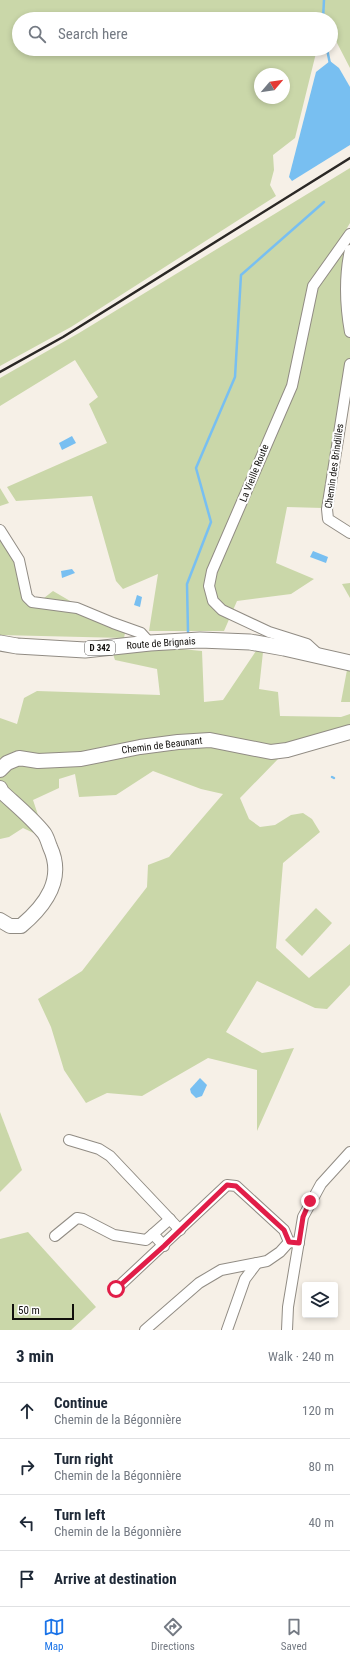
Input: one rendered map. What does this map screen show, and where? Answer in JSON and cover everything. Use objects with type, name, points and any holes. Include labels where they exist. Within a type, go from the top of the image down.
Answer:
[{"type":"main road","name":"Route de Brignais","points":[[0,643],[17,646],[84,650],[150,643],[200,640],[250,642],[284,648],[321,658]]},
{"type":"main road","name":"D 342","points":[[321,658],[350,664]]},
{"type":"street","name":"La Vieille Route","points":[[321,658],[315,650],[307,644],[269,632],[222,610],[213,601],[209,586],[212,571],[292,386],[314,286],[350,234]]},
{"type":"street","points":[[350,250],[346,266],[345,304],[350,332]]},
{"type":"street","name":"Chemin des Brindilles","points":[[350,364],[327,509],[328,519],[350,533]]},
{"type":"street","points":[[0,530],[19,560],[22,580],[27,597],[32,602],[77,608],[141,633],[150,643]]},
{"type":"street","name":"Chemin de Beaunant","points":[[0,770],[7,763],[19,758],[38,761],[81,759],[140,747],[178,742],[210,740],[271,752],[287,750],[350,732]]},
{"type":"street","points":[[0,788],[2,792],[44,834],[55,857],[57,873],[47,898],[34,915],[21,926],[10,926],[0,920]]},
{"type":"street","points":[[69,1140],[98,1149],[110,1156],[180,1230]]},
{"type":"street","points":[[287,1330],[288,1307],[303,1217],[310,1201],[321,1184],[350,1152]]},
{"type":"street","points":[[116,1289],[164,1246],[227,1185],[236,1186],[284,1230],[289,1242]]},
{"type":"street","points":[[55,1236],[77,1218],[83,1219],[114,1235],[146,1240],[170,1219]]},
{"type":"street","points":[[153,1234],[164,1246]]},
{"type":"street","points":[[289,1242],[299,1243]]},
{"type":"street","points":[[145,1330],[199,1283],[221,1270],[267,1261],[280,1252],[289,1242]]},
{"type":"street","points":[[227,1330],[245,1279],[257,1263]]},
{"type":"green space","points":[[0,0],[350,0],[350,68],[338,45],[338,12],[12,12],[12,56],[315,56],[295,138],[273,155],[274,170],[270,185],[276,196],[71,327],[0,366]]},
{"type":"green space","points":[[350,168],[350,223],[344,233],[350,236],[350,386],[323,508],[287,507],[276,563],[314,579],[291,594],[237,601],[224,631],[149,631],[158,574],[123,589],[116,581],[92,496],[16,501],[7,487],[107,443],[89,404],[98,397],[75,360],[0,406],[0,378],[79,333]]},
{"type":"green space","points":[[0,488],[9,503],[0,506]]},
{"type":"green space","points":[[0,536],[5,541],[35,605],[53,591],[125,633],[124,638],[0,635]]},
{"type":"green space","points":[[350,583],[350,598],[342,584]]},
{"type":"green space","points":[[171,648],[202,651],[204,702],[223,700],[256,651],[263,652],[259,689],[278,692],[280,716],[341,717],[350,714],[350,727],[279,758],[240,798],[249,819],[260,827],[275,825],[291,815],[303,813],[312,819],[320,832],[283,863],[276,948],[309,978],[350,944],[350,985],[327,1009],[315,1008],[257,981],[226,1032],[262,1053],[294,1048],[257,1131],[257,1070],[208,1058],[142,1096],[107,1093],[86,1103],[64,1070],[51,1027],[38,999],[82,971],[147,887],[148,865],[169,857],[223,794],[201,789],[153,771],[116,795],[79,797],[75,774],[59,779],[59,788],[33,800],[43,826],[40,836],[23,828],[9,837],[0,839],[0,718],[17,724],[24,698],[37,691],[160,695],[157,669],[115,660],[113,654]]},
{"type":"green space","points":[[347,670],[350,671],[350,702],[341,702]]},
{"type":"green space","points":[[316,908],[332,923],[302,956],[285,940]]},
{"type":"green space","points":[[0,1112],[22,1170],[0,1192]]},
{"type":"green space","points":[[28,1232],[96,1307],[71,1330],[0,1330],[0,1239]]},
{"type":"water","points":[[330,61],[339,68],[350,87],[350,145],[292,181],[289,177],[316,72]]},
{"type":"water","points":[[72,436],[76,443],[62,450],[59,443]]},
{"type":"water","points":[[313,551],[328,557],[326,563],[310,557]]},
{"type":"water","points":[[72,569],[75,573],[62,578],[61,571]]},
{"type":"water","points":[[137,595],[142,597],[140,607],[134,605]]},
{"type":"water","points":[[200,1078],[207,1085],[202,1096],[196,1098],[191,1093],[190,1089]]},
{"type":"waterway","points":[[323,12],[324,0]]},
{"type":"waterway","points":[[328,56],[330,64]]},
{"type":"waterway","points":[[188,632],[187,584],[211,522],[196,468],[235,377],[241,275],[324,202]]},
{"type":"railway","points":[[0,372],[63,337],[350,158]]},
{"type":"route","points":[[116,1289],[164,1246],[227,1185],[236,1186],[284,1230],[289,1242],[299,1243],[303,1217],[310,1201]]}]
